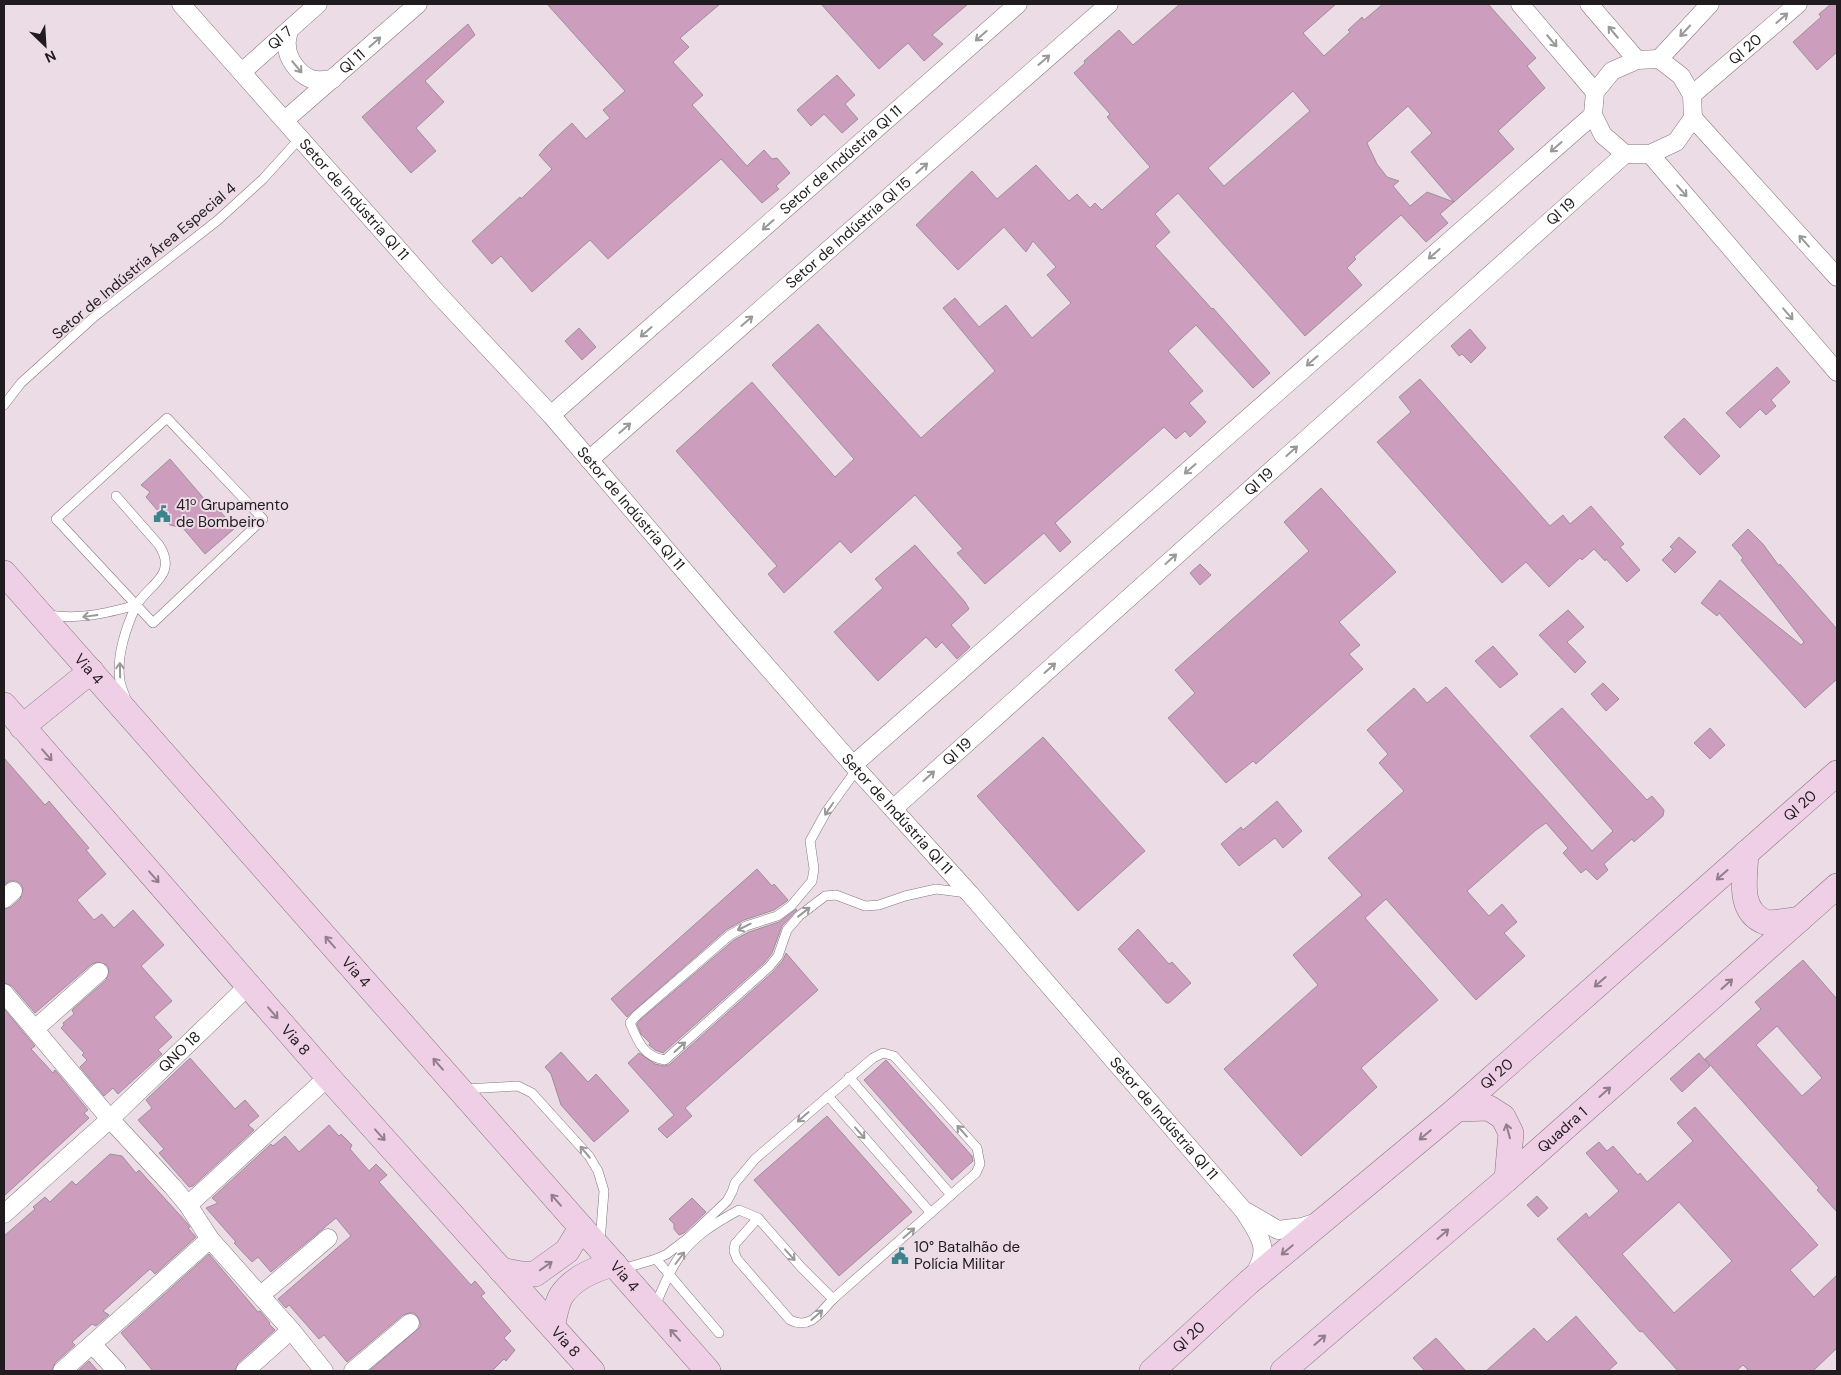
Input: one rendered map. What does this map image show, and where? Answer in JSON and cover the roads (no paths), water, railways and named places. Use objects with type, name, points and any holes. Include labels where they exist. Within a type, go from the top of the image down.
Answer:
[{"type":"main road","name":"Via 4","points":[[4,573],[708,1371]]},
{"type":"main road","points":[[22,727],[92,671]]},
{"type":"main road","name":"Via 8","points":[[4,705],[328,1077],[592,1371]]},
{"type":"main road","name":"QI 20","points":[[1152,1371],[1249,1282],[1457,1109],[1837,773]]},
{"type":"main road","points":[[1746,853],[1744,894],[1750,912],[1766,922],[1800,919]]},
{"type":"main road","name":"Quadra 1","points":[[1283,1371],[1507,1179],[1837,886]]},
{"type":"main road","points":[[1457,1109],[1489,1108],[1503,1117],[1511,1133],[1507,1179]]},
{"type":"main road","points":[[501,1270],[521,1274],[535,1274],[567,1251],[581,1228]]},
{"type":"main road","points":[[552,1326],[558,1302],[562,1295],[572,1284],[610,1260]]},
{"type":"street","name":"Setor de Indústria QI 11","points":[[181,4],[301,137],[438,294],[551,415],[855,767],[970,894],[1244,1210]]},
{"type":"street","name":"QI 7","points":[[242,72],[318,4]]},
{"type":"street","name":"QI 11","points":[[285,120],[418,4]]},
{"type":"street","name":"Setor de Indústria QI 11","points":[[551,415],[1018,4]]},
{"type":"street","name":"Setor de Indústria QI 15","points":[[589,460],[1108,4]]},
{"type":"street","points":[[1520,4],[1595,92]]},
{"type":"street","points":[[1589,4],[1636,60]]},
{"type":"street","points":[[1659,59],[1710,4]]},
{"type":"street","name":"QI 20","points":[[1692,96],[1798,4]]},
{"type":"street","points":[[289,30],[286,47],[291,61],[300,72],[309,78],[319,81],[332,79]]},
{"type":"street","points":[[1659,59],[1681,76],[1692,96],[1693,118],[1676,142],[1650,154],[1625,154],[1603,135],[1593,115],[1595,92],[1612,71],[1636,60],[1659,59]]},
{"type":"street","points":[[855,767],[1593,115]]},
{"type":"street","points":[[1693,118],[1837,277]]},
{"type":"street","name":"QI 19","points":[[893,809],[1625,154]]},
{"type":"street","points":[[1650,154],[1837,372]]},
{"type":"street","points":[[35,1029],[99,972]]},
{"type":"street","name":"QNO 18","points":[[4,1214],[110,1119],[249,986]]},
{"type":"street","points":[[4,993],[110,1119],[188,1205],[210,1239],[291,1330],[324,1371]]},
{"type":"street","points":[[188,1205],[328,1077]]},
{"type":"street","points":[[1244,1210],[1278,1230],[1302,1227],[1322,1220]]},
{"type":"street","points":[[1244,1210],[1260,1239],[1264,1254],[1261,1264],[1249,1282]]},
{"type":"street","points":[[260,1295],[328,1238]]},
{"type":"street","points":[[62,1371],[210,1239]]},
{"type":"street","points":[[353,1371],[410,1323]]},
{"type":"street","points":[[245,1371],[291,1330]]},
{"type":"street","points":[[93,1345],[117,1371]]},
{"type":"lane","name":"Setor de Indústria Área Especial 4","points":[[4,405],[21,384],[94,317],[218,220],[263,179],[301,137]]},
{"type":"lane","points":[[167,418],[263,518],[153,623],[137,605],[56,519],[167,418]]},
{"type":"lane","points":[[116,496],[164,552],[165,561],[160,581],[137,605],[125,635],[120,661],[120,680],[131,717]]},
{"type":"lane","points":[[40,614],[68,618],[85,617],[105,614],[137,605]]},
{"type":"lane","points":[[855,767],[810,841],[814,869],[812,881],[791,906],[777,916],[746,926],[730,935],[636,1016],[630,1023],[639,1044],[654,1058],[665,1060],[769,967],[778,956],[787,930],[799,916],[825,896],[836,895],[865,906],[879,905],[905,896],[936,889],[970,894]]},
{"type":"lane","points":[[459,1089],[518,1086],[532,1093],[589,1156],[598,1171],[604,1191],[610,1260],[656,1259],[668,1254],[727,1201],[735,1183],[755,1159],[849,1077],[873,1058],[883,1054],[894,1056],[977,1148],[980,1164],[976,1173],[833,1299],[814,1319],[804,1323],[797,1324],[790,1320],[737,1259],[734,1251],[735,1244],[758,1218]]},
{"type":"lane","points":[[849,1077],[951,1195]]},
{"type":"lane","points":[[828,1096],[931,1214]]},
{"type":"lane","points":[[653,1310],[677,1260],[692,1242],[716,1222],[739,1210],[758,1218],[801,1267],[833,1299]]},
{"type":"lane","points":[[656,1259],[719,1333]]},
{"type":"place","name":"41º Grupamento de Bombeiro","points":[[162,514]]},
{"type":"place","name":"10° Batalhão de Polícia Militar","points":[[900,1256]]}]
